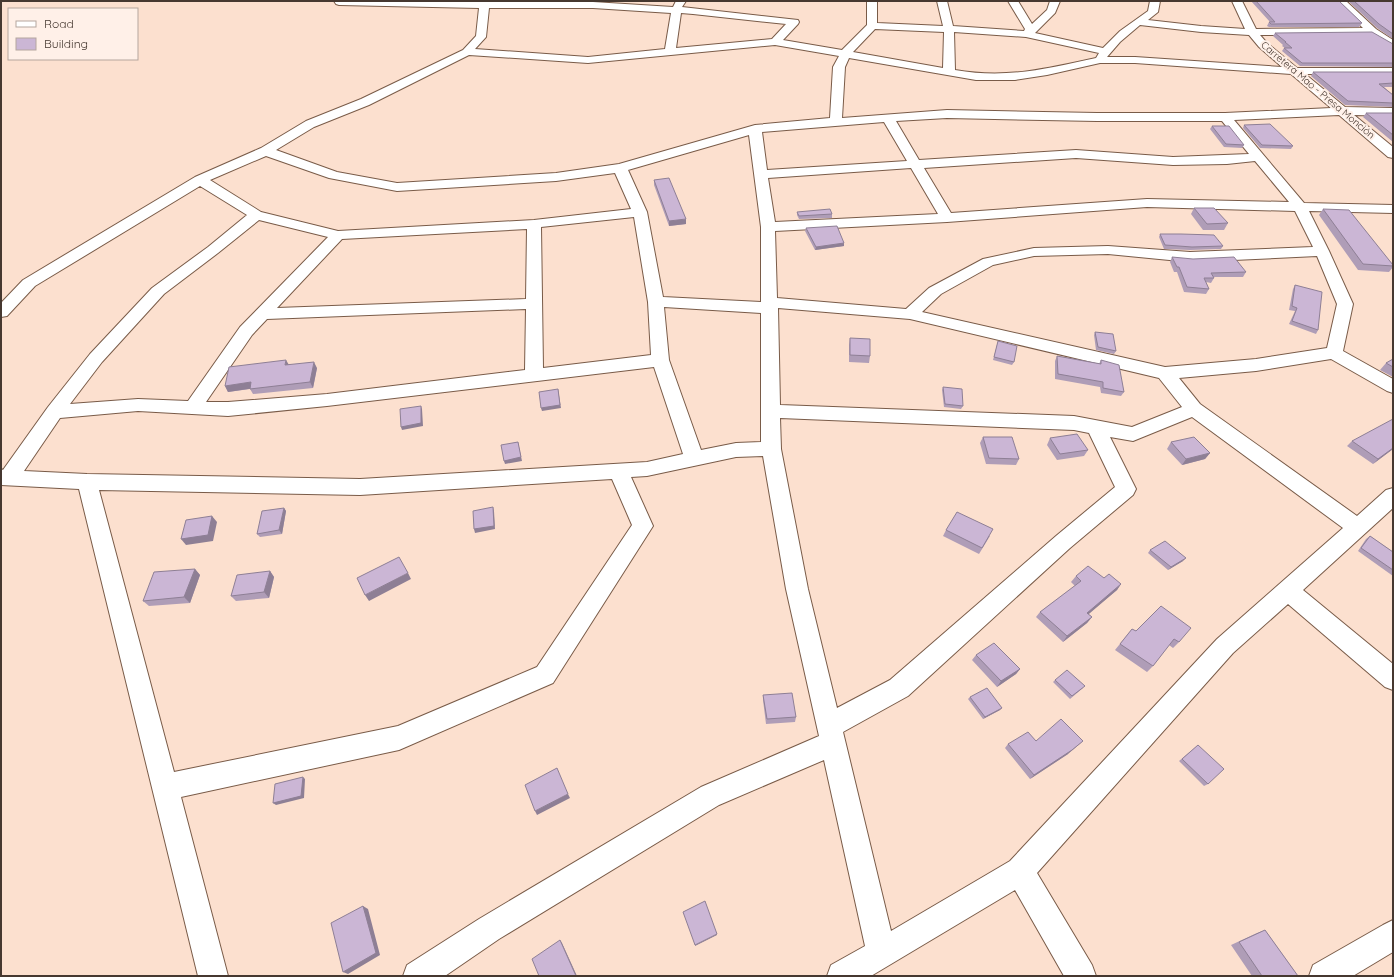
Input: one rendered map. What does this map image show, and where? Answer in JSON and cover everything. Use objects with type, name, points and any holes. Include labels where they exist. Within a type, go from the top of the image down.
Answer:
[{"type":"street","points":[[339,1],[679,5],[794,22],[775,42]]},
{"type":"street","points":[[836,122],[839,67],[846,54],[872,26],[872,1]]},
{"type":"street","points":[[942,1],[949,29],[949,72]]},
{"type":"street","points":[[1013,1],[1029,33]]},
{"type":"street","points":[[1029,33],[1052,11],[1055,1]]},
{"type":"street","points":[[467,52],[588,60],[775,42],[976,77],[1015,77],[1047,72],[1102,55],[1138,22],[1153,12],[1155,1]]},
{"type":"street","name":"Carretera Mao - Presa Monción","points":[[1237,1],[1252,32],[1263,45],[1392,153]]},
{"type":"street","points":[[1340,1],[1372,31],[1393,45]]},
{"type":"street","points":[[1,312],[28,282],[200,180],[266,151],[310,124],[365,102],[467,52],[481,37],[485,3]]},
{"type":"street","points":[[670,52],[679,5]]},
{"type":"street","points":[[1138,22],[1201,29],[1252,32],[1372,31]]},
{"type":"street","points":[[872,26],[1029,33],[1102,55],[1135,60],[1293,71],[1393,72]]},
{"type":"street","points":[[266,151],[334,175],[397,187],[556,178],[620,168],[755,129],[888,118],[947,114],[1097,117],[1225,117],[1341,111],[1393,112]]},
{"type":"street","points":[[1225,117],[1300,207],[1322,251],[1345,304],[1334,353]]},
{"type":"street","points":[[888,118],[947,218]]},
{"type":"street","points":[[755,129],[768,227],[771,449],[797,590],[831,734],[864,967],[1020,871],[1224,646],[1392,499]]},
{"type":"street","points":[[761,174],[1076,154],[1173,161],[1227,160],[1259,157]]},
{"type":"street","points":[[620,168],[640,212],[656,302],[660,360],[694,459]]},
{"type":"street","points":[[200,180],[256,214],[338,235],[534,224],[640,212]]},
{"type":"street","points":[[768,227],[947,218],[1147,203],[1393,209]]},
{"type":"street","points":[[5,477],[96,358],[158,291],[213,250],[256,214]]},
{"type":"street","points":[[534,224],[534,375]]},
{"type":"street","points":[[193,406],[246,331],[338,235]]},
{"type":"street","points":[[910,314],[935,291],[988,262],[1034,252],[1108,250],[1190,257],[1322,251]]},
{"type":"street","points":[[656,302],[770,305],[910,314],[1165,373],[1256,365],[1334,353],[1393,387]]},
{"type":"street","points":[[262,314],[534,304]]},
{"type":"street","points":[[54,412],[138,405],[193,406],[228,409],[327,400],[660,360]]},
{"type":"street","points":[[1165,373],[1194,409],[1358,528]]},
{"type":"street","points":[[771,411],[1074,423],[1132,434],[1194,409]]},
{"type":"street","points":[[418,976],[489,929],[710,796],[831,734],[899,688],[1063,542],[1126,489],[1096,427]]},
{"type":"street","points":[[5,477],[87,482],[360,487],[647,469],[736,450],[771,449]]},
{"type":"street","points":[[165,787],[399,738],[545,675],[643,526],[618,471]]},
{"type":"street","points":[[87,482],[213,976]]},
{"type":"street","points":[[1287,590],[1393,680]]},
{"type":"street","points":[[1020,871],[1081,976]]},
{"type":"street","points":[[1324,976],[1393,935]]},
{"type":"building","points":[[1256,1],[1339,1],[1362,23],[1271,24],[1269,22],[1275,22]]},
{"type":"building","points":[[1354,1],[1393,1],[1393,34],[1379,24]]},
{"type":"building","points":[[1372,32],[1393,44],[1393,63],[1302,63],[1284,48],[1292,48],[1275,33]]},
{"type":"building","points":[[1313,72],[1393,72],[1393,83],[1379,84],[1393,95],[1393,103],[1348,101]]},
{"type":"building","points":[[1366,113],[1393,113],[1393,135]]},
{"type":"building","points":[[1270,124],[1293,146],[1262,145],[1244,125]]},
{"type":"building","points":[[1212,126],[1229,126],[1244,145],[1226,144]]},
{"type":"building","points":[[669,178],[686,219],[669,221],[654,180]]},
{"type":"building","points":[[1194,208],[1214,208],[1228,223],[1207,224]]},
{"type":"building","points":[[830,209],[832,214],[799,216],[797,212]]},
{"type":"building","points":[[1323,209],[1349,210],[1393,266],[1363,264]]},
{"type":"building","points":[[837,226],[844,243],[816,247],[806,228]]},
{"type":"building","points":[[1160,234],[1214,235],[1223,246],[1192,247],[1165,245]]},
{"type":"building","points":[[1172,257],[1193,259],[1234,257],[1246,272],[1211,273],[1214,278],[1204,278],[1209,289],[1187,287],[1179,267],[1177,267]]},
{"type":"building","points":[[1295,285],[1322,292],[1318,330],[1292,321],[1297,308],[1292,306]]},
{"type":"building","points":[[1095,332],[1113,334],[1116,351],[1098,347]]},
{"type":"building","points":[[850,338],[870,339],[870,356],[850,355]]},
{"type":"building","points":[[998,341],[1017,346],[1014,362],[994,357]]},
{"type":"building","points":[[1057,356],[1101,364],[1101,360],[1119,365],[1124,392],[1103,388],[1103,382],[1058,374]]},
{"type":"building","points":[[1393,359],[1393,367],[1386,363]]},
{"type":"building","points":[[286,360],[285,365],[314,362],[310,382],[250,389],[251,382],[225,386],[229,367]]},
{"type":"building","points":[[943,387],[962,389],[963,406],[945,404]]},
{"type":"building","points":[[558,389],[560,405],[541,408],[539,392]]},
{"type":"building","points":[[421,406],[421,423],[401,427],[400,409]]},
{"type":"building","points":[[1393,419],[1393,448],[1378,459],[1352,441]]},
{"type":"building","points":[[1077,434],[1088,450],[1060,454],[1050,438]]},
{"type":"building","points":[[983,437],[1012,437],[1019,459],[989,458]]},
{"type":"building","points":[[1194,437],[1210,453],[1186,459],[1171,442]]},
{"type":"building","points":[[518,442],[521,457],[504,461],[501,445]]},
{"type":"building","points":[[493,507],[494,526],[474,529],[473,511]]},
{"type":"building","points":[[284,508],[279,530],[257,534],[262,511]]},
{"type":"building","points":[[957,512],[993,529],[982,548],[946,530]]},
{"type":"building","points":[[212,516],[208,535],[181,539],[186,520]]},
{"type":"building","points":[[1370,536],[1393,552],[1393,570],[1361,548]]},
{"type":"building","points":[[1165,541],[1186,558],[1171,567],[1150,550]]},
{"type":"building","points":[[399,557],[408,573],[365,595],[357,578]]},
{"type":"building","points":[[1088,566],[1104,578],[1109,574],[1121,584],[1087,613],[1092,617],[1067,636],[1040,612],[1081,581],[1076,576]]},
{"type":"building","points":[[195,569],[184,597],[143,601],[154,572]]},
{"type":"building","points":[[270,571],[264,592],[231,596],[237,575]]},
{"type":"building","points":[[1161,606],[1191,628],[1179,642],[1174,639],[1153,666],[1120,644],[1132,629],[1136,631]]},
{"type":"building","points":[[994,643],[1020,669],[1001,681],[976,655]]},
{"type":"building","points":[[1067,670],[1085,686],[1072,696],[1055,680]]},
{"type":"building","points":[[987,688],[1002,708],[985,717],[970,697]]},
{"type":"building","points":[[792,693],[796,717],[767,719],[763,695]]},
{"type":"building","points":[[1061,719],[1083,741],[1034,775],[1008,744],[1028,732],[1036,741]]},
{"type":"building","points":[[1198,745],[1224,769],[1208,784],[1182,759]]},
{"type":"building","points":[[557,768],[568,794],[535,811],[525,785]]},
{"type":"building","points":[[303,777],[301,796],[273,803],[275,784]]},
{"type":"building","points":[[705,901],[717,934],[695,945],[683,912]]},
{"type":"building","points":[[363,906],[376,953],[343,972],[331,923]]},
{"type":"building","points":[[1265,930],[1298,976],[1262,976],[1239,942]]},
{"type":"building","points":[[560,940],[576,976],[539,976],[532,959]]}]
